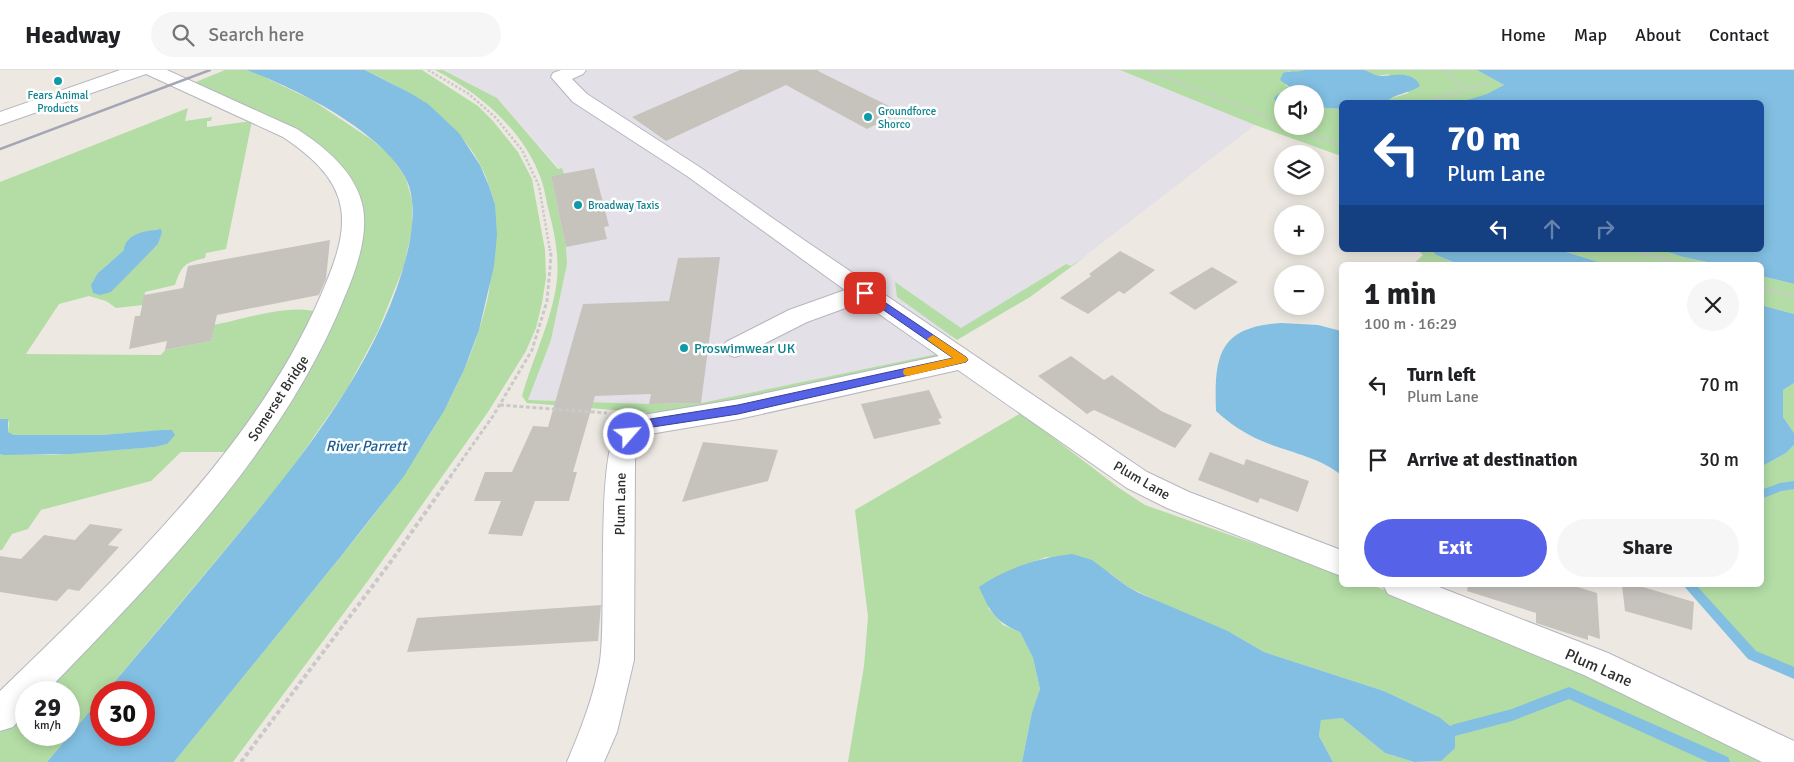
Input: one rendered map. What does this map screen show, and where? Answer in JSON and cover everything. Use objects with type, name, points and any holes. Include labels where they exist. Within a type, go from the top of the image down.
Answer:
[{"type":"street","points":[[0,119],[141,70]]},
{"type":"street","name":"Plum Lane","points":[[577,70],[560,77],[580,98],[694,172],[865,293],[1137,480],[1178,500],[1339,562]]},
{"type":"street","name":"Somerset Bridge","points":[[0,715],[123,590],[237,458],[284,393],[311,346],[323,322],[344,266],[349,244],[352,208],[347,191],[331,166],[306,143],[290,133],[167,77]]},
{"type":"street","points":[[735,348],[833,300],[865,293]]},
{"type":"street","points":[[644,425],[738,410],[962,360]]},
{"type":"street","name":"Plum Lane","points":[[585,762],[599,732],[617,660],[621,460],[629,434],[644,425]]},
{"type":"street","name":"Plum Lane","points":[[1404,587],[1596,664],[1794,759]]},
{"type":"path","points":[[242,762],[392,560],[500,405],[532,350],[547,301],[551,256],[538,186],[522,150],[496,118],[469,94],[428,70]]},
{"type":"path","points":[[1148,70],[1274,120]]},
{"type":"path","points":[[1446,70],[1466,90]]},
{"type":"path","points":[[1432,100],[1491,82]]},
{"type":"path","points":[[1314,135],[1339,145]]},
{"type":"path","points":[[1638,252],[1668,262]]},
{"type":"path","points":[[1764,288],[1794,297]]},
{"type":"path","points":[[500,405],[609,413],[644,425]]},
{"type":"shaded area","points":[[443,70],[1120,70],[1255,125],[1071,267],[1065,264],[961,329],[952,336],[937,354],[701,403],[649,404],[528,400],[551,340],[567,264],[566,247],[551,176],[564,174],[497,98]]},
{"type":"green space","points":[[225,70],[246,70],[312,100],[372,140],[391,156],[406,179],[412,200],[412,229],[404,266],[378,331],[347,389],[286,477],[115,681],[90,681],[90,711],[80,723],[80,681],[44,681],[180,538],[357,251],[329,156],[191,84]]},
{"type":"green space","points":[[365,70],[422,70],[478,106],[518,152],[532,179],[545,250],[546,278],[536,328],[526,351],[488,412],[370,578],[233,762],[174,762],[366,526],[416,456],[439,419],[459,381],[475,342],[487,301],[495,208],[487,179],[476,157],[446,121],[428,106]]},
{"type":"green space","points":[[435,70],[443,70],[497,98],[558,169],[562,168],[564,174],[551,176],[566,247],[567,264],[551,340],[528,400],[649,404],[701,403],[937,354],[940,357],[660,417],[650,413],[527,403],[522,396],[547,324],[557,280],[556,246],[544,187],[533,161],[512,129],[468,90]]},
{"type":"green space","points":[[1120,70],[1305,70],[1298,73],[1288,71],[1285,85],[1274,85],[1274,132]]},
{"type":"green space","points":[[1364,70],[1477,70],[1504,85],[1480,97],[1464,100],[1388,100],[1409,93],[1388,74],[1376,75]]},
{"type":"green space","points":[[188,108],[185,121],[212,117],[211,121],[207,121],[207,127],[252,121],[226,249],[206,253],[205,258],[188,263],[182,269],[175,285],[145,292],[143,305],[116,308],[106,301],[89,296],[59,304],[26,354],[161,355],[165,350],[211,341],[214,325],[282,311],[309,310],[319,313],[234,452],[181,452],[151,481],[41,510],[28,529],[12,534],[2,550],[0,550],[0,454],[51,455],[155,447],[167,444],[168,430],[102,435],[14,435],[8,432],[9,423],[7,419],[0,419],[0,182]],"holes":[[[157,229],[162,233],[158,244],[133,268],[98,273],[126,248],[141,238]]]},
{"type":"green space","points":[[1324,108],[1339,109],[1339,155],[1324,150],[1324,145],[1310,145],[1283,135],[1324,135]]},
{"type":"green space","points":[[1420,252],[1433,252],[1454,262],[1415,262],[1423,255]]},
{"type":"green space","points":[[1566,252],[1668,252],[1707,262],[1598,262]]},
{"type":"green space","points":[[1086,256],[1030,297],[957,340],[897,297],[895,282],[961,328],[1066,264],[1071,266]]},
{"type":"green space","points":[[1764,277],[1794,284],[1794,314],[1764,306]]},
{"type":"green space","points":[[1794,383],[1794,433],[1783,417],[1783,390]]},
{"type":"green space","points":[[1021,413],[1119,488],[1145,505],[1339,573],[1339,587],[1377,587],[1501,635],[1771,762],[1419,762],[1441,761],[1439,717],[1384,691],[1264,652],[1228,631],[1172,608],[1128,587],[1110,573],[1046,557],[1021,567],[988,608],[1003,625],[1020,632],[1033,658],[1040,689],[1032,712],[1022,762],[848,762],[864,666],[868,617],[855,510]]},
{"type":"green space","points":[[1794,445],[1794,673],[1752,655],[1691,587],[1764,587],[1764,465],[1786,453]]},
{"type":"green space","points":[[15,712],[15,746],[60,746],[47,762],[0,762],[0,727]]},
{"type":"green space","points":[[1342,718],[1385,753],[1414,762],[1333,762],[1319,736],[1321,719]]},
{"type":"water","name":"River Parrett","points":[[246,70],[365,70],[428,104],[459,133],[480,165],[495,205],[497,235],[494,266],[479,330],[464,370],[444,411],[404,476],[174,762],[47,762],[60,746],[80,746],[80,723],[90,711],[90,746],[155,746],[155,681],[115,681],[254,516],[309,445],[336,407],[360,368],[380,328],[397,287],[412,228],[411,193],[405,177],[393,160],[377,143],[357,127],[311,99]]},
{"type":"water","points":[[1305,70],[1364,70],[1379,76],[1409,76],[1417,81],[1420,86],[1389,100],[1339,100],[1339,109],[1324,108],[1324,85],[1287,85],[1280,80],[1283,73]]},
{"type":"water","points":[[1477,70],[1794,70],[1794,284],[1764,277],[1764,262],[1707,262],[1668,252],[1764,252],[1764,100],[1467,100],[1487,94],[1504,85]]},
{"type":"water","points":[[161,229],[162,233],[158,244],[111,292],[100,295],[93,293],[91,285],[98,273],[124,250],[129,239],[138,234]]},
{"type":"water","points":[[1433,252],[1566,252],[1598,262],[1454,262]]},
{"type":"water","points":[[1764,306],[1794,314],[1794,383],[1783,390],[1783,417],[1794,433],[1794,445],[1786,453],[1764,465]]},
{"type":"water","points":[[1281,323],[1318,325],[1339,330],[1339,474],[1313,459],[1249,435],[1216,411],[1219,360],[1225,348],[1233,338],[1244,331],[1260,326]]},
{"type":"water","points":[[0,419],[8,419],[8,432],[14,435],[102,435],[172,430],[175,435],[167,444],[155,447],[70,454],[4,455],[0,454]]},
{"type":"water","points":[[1072,554],[1092,560],[1139,593],[1228,631],[1264,652],[1384,691],[1439,717],[1455,730],[1455,748],[1441,761],[1414,762],[1385,753],[1342,718],[1321,720],[1319,736],[1333,762],[1022,762],[1032,712],[1040,689],[1033,658],[1020,632],[1004,624],[994,614],[986,603],[979,587],[1000,574],[1023,565],[1047,558]]},
{"type":"building","points":[[740,70],[819,70],[901,112],[867,129],[786,85],[666,141],[632,117]]},
{"type":"building","name":"Broadway Taxis","points":[[594,168],[609,226],[604,227],[607,239],[566,247],[551,176]]},
{"type":"building","points":[[330,240],[326,279],[319,295],[217,315],[211,341],[165,350],[167,341],[129,349],[135,316],[140,316],[144,295],[183,288],[188,266]]},
{"type":"building","points":[[1120,251],[1155,270],[1124,294],[1119,291],[1088,314],[1060,298],[1091,276],[1089,274]]},
{"type":"building","points":[[720,257],[701,403],[649,404],[651,394],[595,396],[573,472],[577,472],[569,501],[535,501],[522,536],[488,534],[501,501],[474,501],[485,472],[512,472],[533,426],[548,427],[583,304],[669,301],[678,258]]},
{"type":"building","points":[[1212,267],[1238,282],[1195,310],[1169,293]]},
{"type":"building","points":[[1071,356],[1104,380],[1112,375],[1161,411],[1192,425],[1175,448],[1094,410],[1087,414],[1038,376]]},
{"type":"building","points":[[929,390],[942,418],[938,419],[941,424],[874,439],[861,404]]},
{"type":"building","points":[[703,442],[778,450],[768,481],[682,502]]},
{"type":"building","points":[[1210,452],[1244,465],[1246,459],[1309,481],[1298,512],[1260,498],[1258,503],[1198,480]]},
{"type":"building","points":[[90,524],[123,529],[108,545],[119,547],[79,591],[68,589],[57,601],[0,592],[0,556],[21,559],[44,535],[75,540]]},
{"type":"building","points":[[1468,587],[1578,587],[1597,593],[1600,639],[1588,635],[1588,640],[1536,623],[1536,613],[1467,591]]},
{"type":"building","points":[[1622,587],[1643,587],[1694,602],[1692,630],[1625,611]]},
{"type":"building","points":[[601,605],[598,641],[407,652],[417,618]]},
{"type":"waterway","points":[[1764,494],[1780,487],[1794,485]]},
{"type":"waterway","points":[[1691,587],[1752,655],[1794,673]]},
{"type":"waterway","points":[[1455,730],[1512,715],[1569,693],[1723,762]]},
{"type":"railway","points":[[0,149],[210,70]]},
{"type":"slow traffic","points":[[908,372],[962,360],[933,339]]},
{"type":"place","name":"Fears Animal Products","points":[[58,81]]},
{"type":"place","name":"Groundforce Shorco","points":[[868,117]]},
{"type":"place","name":"Broadway Taxis","points":[[578,205]]},
{"type":"place","name":"Proswimwear UK","points":[[684,348]]},
{"type":"route","points":[[629,434],[644,425],[738,410],[962,360],[865,293]]}]
